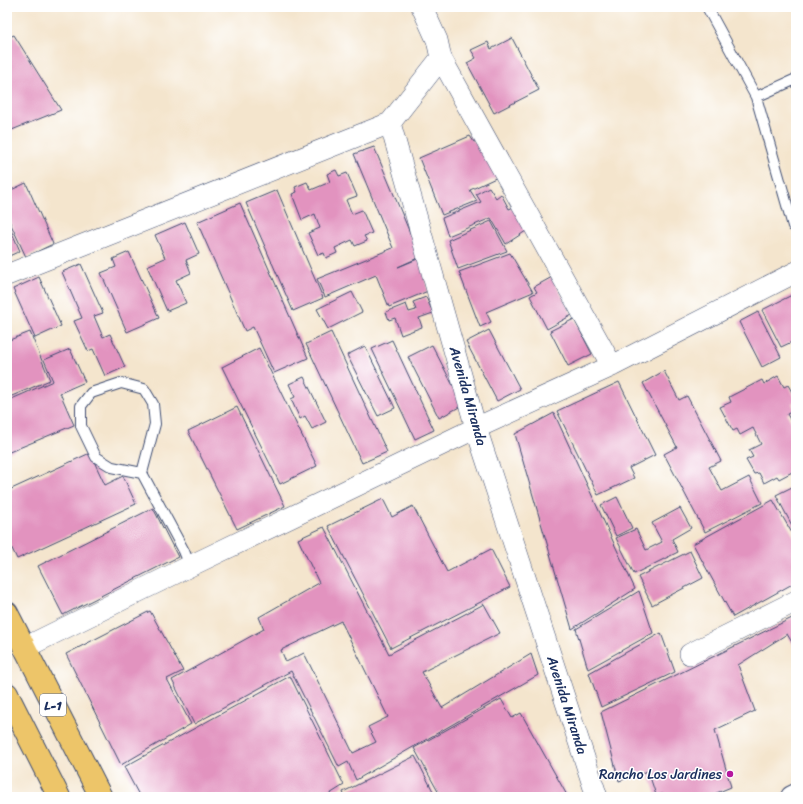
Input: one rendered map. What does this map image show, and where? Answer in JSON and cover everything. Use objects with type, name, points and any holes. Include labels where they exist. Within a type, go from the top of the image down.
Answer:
[{"type":"main road","name":"L-1","points":[[7,613],[100,797]]},
{"type":"main road","name":"L-1","points":[[7,694],[59,797]]},
{"type":"street","points":[[422,7],[437,40],[441,58],[612,366]]},
{"type":"street","points":[[7,275],[390,123],[441,58]]},
{"type":"street","name":"Avenida Miranda","points":[[390,123],[476,428],[597,797]]},
{"type":"street","points":[[24,648],[476,428],[612,366],[796,272]]},
{"type":"street","points":[[690,654],[796,601]]},
{"type":"street","points":[[792,797],[796,795]]},
{"type":"lane","points":[[707,7],[756,97],[792,226]]},
{"type":"lane","points":[[756,97],[796,79]]},
{"type":"lane","points":[[142,474],[112,467],[96,456],[81,426],[81,406],[91,393],[121,383],[144,389],[153,404],[156,424],[142,474],[180,544],[190,566]]},
{"type":"building","points":[[14,35],[61,110],[7,132],[7,38]]},
{"type":"building","points":[[512,38],[539,90],[494,113],[467,63],[476,58],[471,50],[488,42],[491,49]]},
{"type":"building","points":[[470,136],[474,142],[480,140],[500,176],[470,190],[477,201],[442,215],[419,158]]},
{"type":"building","points":[[374,147],[420,257],[398,267],[420,258],[428,291],[389,307],[376,275],[325,297],[317,279],[393,248],[354,154]]},
{"type":"building","points":[[336,170],[339,176],[347,173],[357,196],[346,200],[352,214],[362,210],[372,233],[364,236],[367,241],[355,246],[352,240],[335,248],[337,253],[326,258],[324,253],[318,255],[308,233],[320,228],[315,214],[302,220],[292,194],[297,192],[295,187],[307,182],[311,190],[330,182],[327,174]]},
{"type":"building","points":[[26,183],[53,244],[26,257],[7,216],[7,192]]},
{"type":"building","points":[[489,187],[496,198],[501,194],[509,209],[516,206],[529,229],[506,244],[491,218],[448,236],[442,218],[481,202],[476,194]]},
{"type":"building","points":[[277,190],[323,298],[293,311],[246,203]]},
{"type":"building","points":[[240,203],[308,358],[274,373],[253,327],[245,331],[197,222]]},
{"type":"building","points":[[7,221],[20,251],[7,257]]},
{"type":"building","points":[[491,221],[507,251],[458,269],[448,240]]},
{"type":"building","points":[[185,222],[199,254],[186,260],[191,273],[176,280],[186,303],[167,311],[147,266],[165,258],[155,235]]},
{"type":"building","points":[[129,252],[159,318],[127,332],[101,273],[116,267],[113,259]]},
{"type":"building","points":[[510,253],[533,292],[486,312],[491,322],[480,327],[459,272]]},
{"type":"building","points":[[81,264],[103,313],[94,316],[103,337],[110,334],[125,367],[105,376],[93,349],[88,351],[74,321],[82,318],[62,272]]},
{"type":"building","points":[[39,277],[61,326],[35,338],[13,289]]},
{"type":"building","points":[[552,277],[572,315],[547,329],[530,296],[537,292],[534,287]]},
{"type":"building","points":[[352,292],[362,312],[328,329],[317,309]]},
{"type":"building","points":[[796,293],[796,340],[781,347],[762,310]]},
{"type":"building","points":[[426,297],[433,313],[419,318],[422,327],[401,335],[395,318],[389,320],[386,312],[406,304],[409,312],[416,310],[413,302]]},
{"type":"building","points":[[758,312],[781,357],[762,367],[739,322]]},
{"type":"building","points":[[574,319],[592,354],[568,366],[550,331]]},
{"type":"building","points":[[489,330],[520,389],[497,401],[466,342]]},
{"type":"building","points":[[30,332],[50,380],[7,398],[7,341]]},
{"type":"building","points":[[331,332],[387,452],[362,463],[306,344]]},
{"type":"building","points":[[392,340],[434,430],[415,439],[372,349]]},
{"type":"building","points":[[432,345],[463,405],[439,418],[408,357]]},
{"type":"building","points":[[365,346],[395,408],[378,416],[347,355]]},
{"type":"building","points":[[259,348],[317,466],[280,484],[222,367]]},
{"type":"building","points":[[70,349],[85,382],[60,393],[74,425],[7,453],[7,401],[53,381],[44,360]]},
{"type":"building","points":[[664,371],[679,400],[687,396],[721,461],[709,467],[722,491],[749,477],[762,503],[705,532],[664,454],[677,447],[643,383]]},
{"type":"building","points":[[778,376],[784,387],[788,385],[796,399],[796,401],[792,403],[795,410],[787,414],[792,423],[796,421],[796,470],[779,479],[777,476],[764,483],[759,473],[754,474],[746,460],[753,457],[749,450],[761,444],[753,428],[740,435],[737,429],[733,431],[720,407],[731,402],[729,397],[762,380],[764,384]]},
{"type":"building","points":[[304,377],[326,422],[312,429],[305,416],[300,419],[291,399],[295,397],[289,384]]},
{"type":"building","points":[[619,382],[655,455],[629,468],[634,478],[598,495],[557,411]]},
{"type":"building","points":[[237,407],[285,506],[237,529],[188,431]]},
{"type":"building","points":[[554,413],[635,589],[572,629],[515,434]]},
{"type":"building","points":[[90,453],[105,485],[123,476],[136,504],[17,559],[7,538],[7,491]]},
{"type":"building","points":[[796,485],[796,533],[776,495]]},
{"type":"building","points":[[617,497],[632,528],[616,536],[601,505]]},
{"type":"building","points":[[383,499],[392,517],[413,506],[447,572],[491,549],[510,587],[391,648],[328,526]]},
{"type":"building","points":[[773,500],[796,540],[796,582],[733,617],[693,544]]},
{"type":"building","points":[[153,508],[178,557],[63,615],[38,566]]},
{"type":"building","points":[[680,508],[691,528],[672,539],[678,552],[634,574],[616,538],[636,529],[646,550],[662,542],[652,523]]},
{"type":"building","points":[[324,527],[389,654],[484,604],[500,633],[422,672],[442,708],[531,654],[538,675],[356,780],[348,762],[339,767],[291,671],[194,724],[172,680],[264,629],[259,617],[319,583],[298,539]],"holes":[[[341,621],[388,717],[368,727],[376,742],[353,753],[304,653],[286,662],[281,650]]]},
{"type":"building","points":[[690,551],[703,578],[652,605],[638,577]]},
{"type":"building","points":[[639,591],[653,633],[588,669],[576,629]]},
{"type":"building","points":[[150,611],[183,671],[167,679],[191,724],[121,765],[66,654]]},
{"type":"building","points":[[796,616],[796,649],[787,634],[738,665],[755,711],[715,730],[731,787],[707,797],[664,797],[663,794],[656,795],[648,771],[619,781],[601,712]]},
{"type":"building","points":[[661,633],[675,672],[601,707],[589,673]]},
{"type":"building","points":[[290,676],[344,785],[325,797],[140,797],[124,767]]},
{"type":"building","points":[[501,699],[512,718],[521,713],[568,797],[441,797],[414,748]]},
{"type":"building","points":[[415,756],[436,797],[345,797],[343,792]]},
{"type":"place","name":"Rancho Los Jardines","points":[[730,774]]}]
